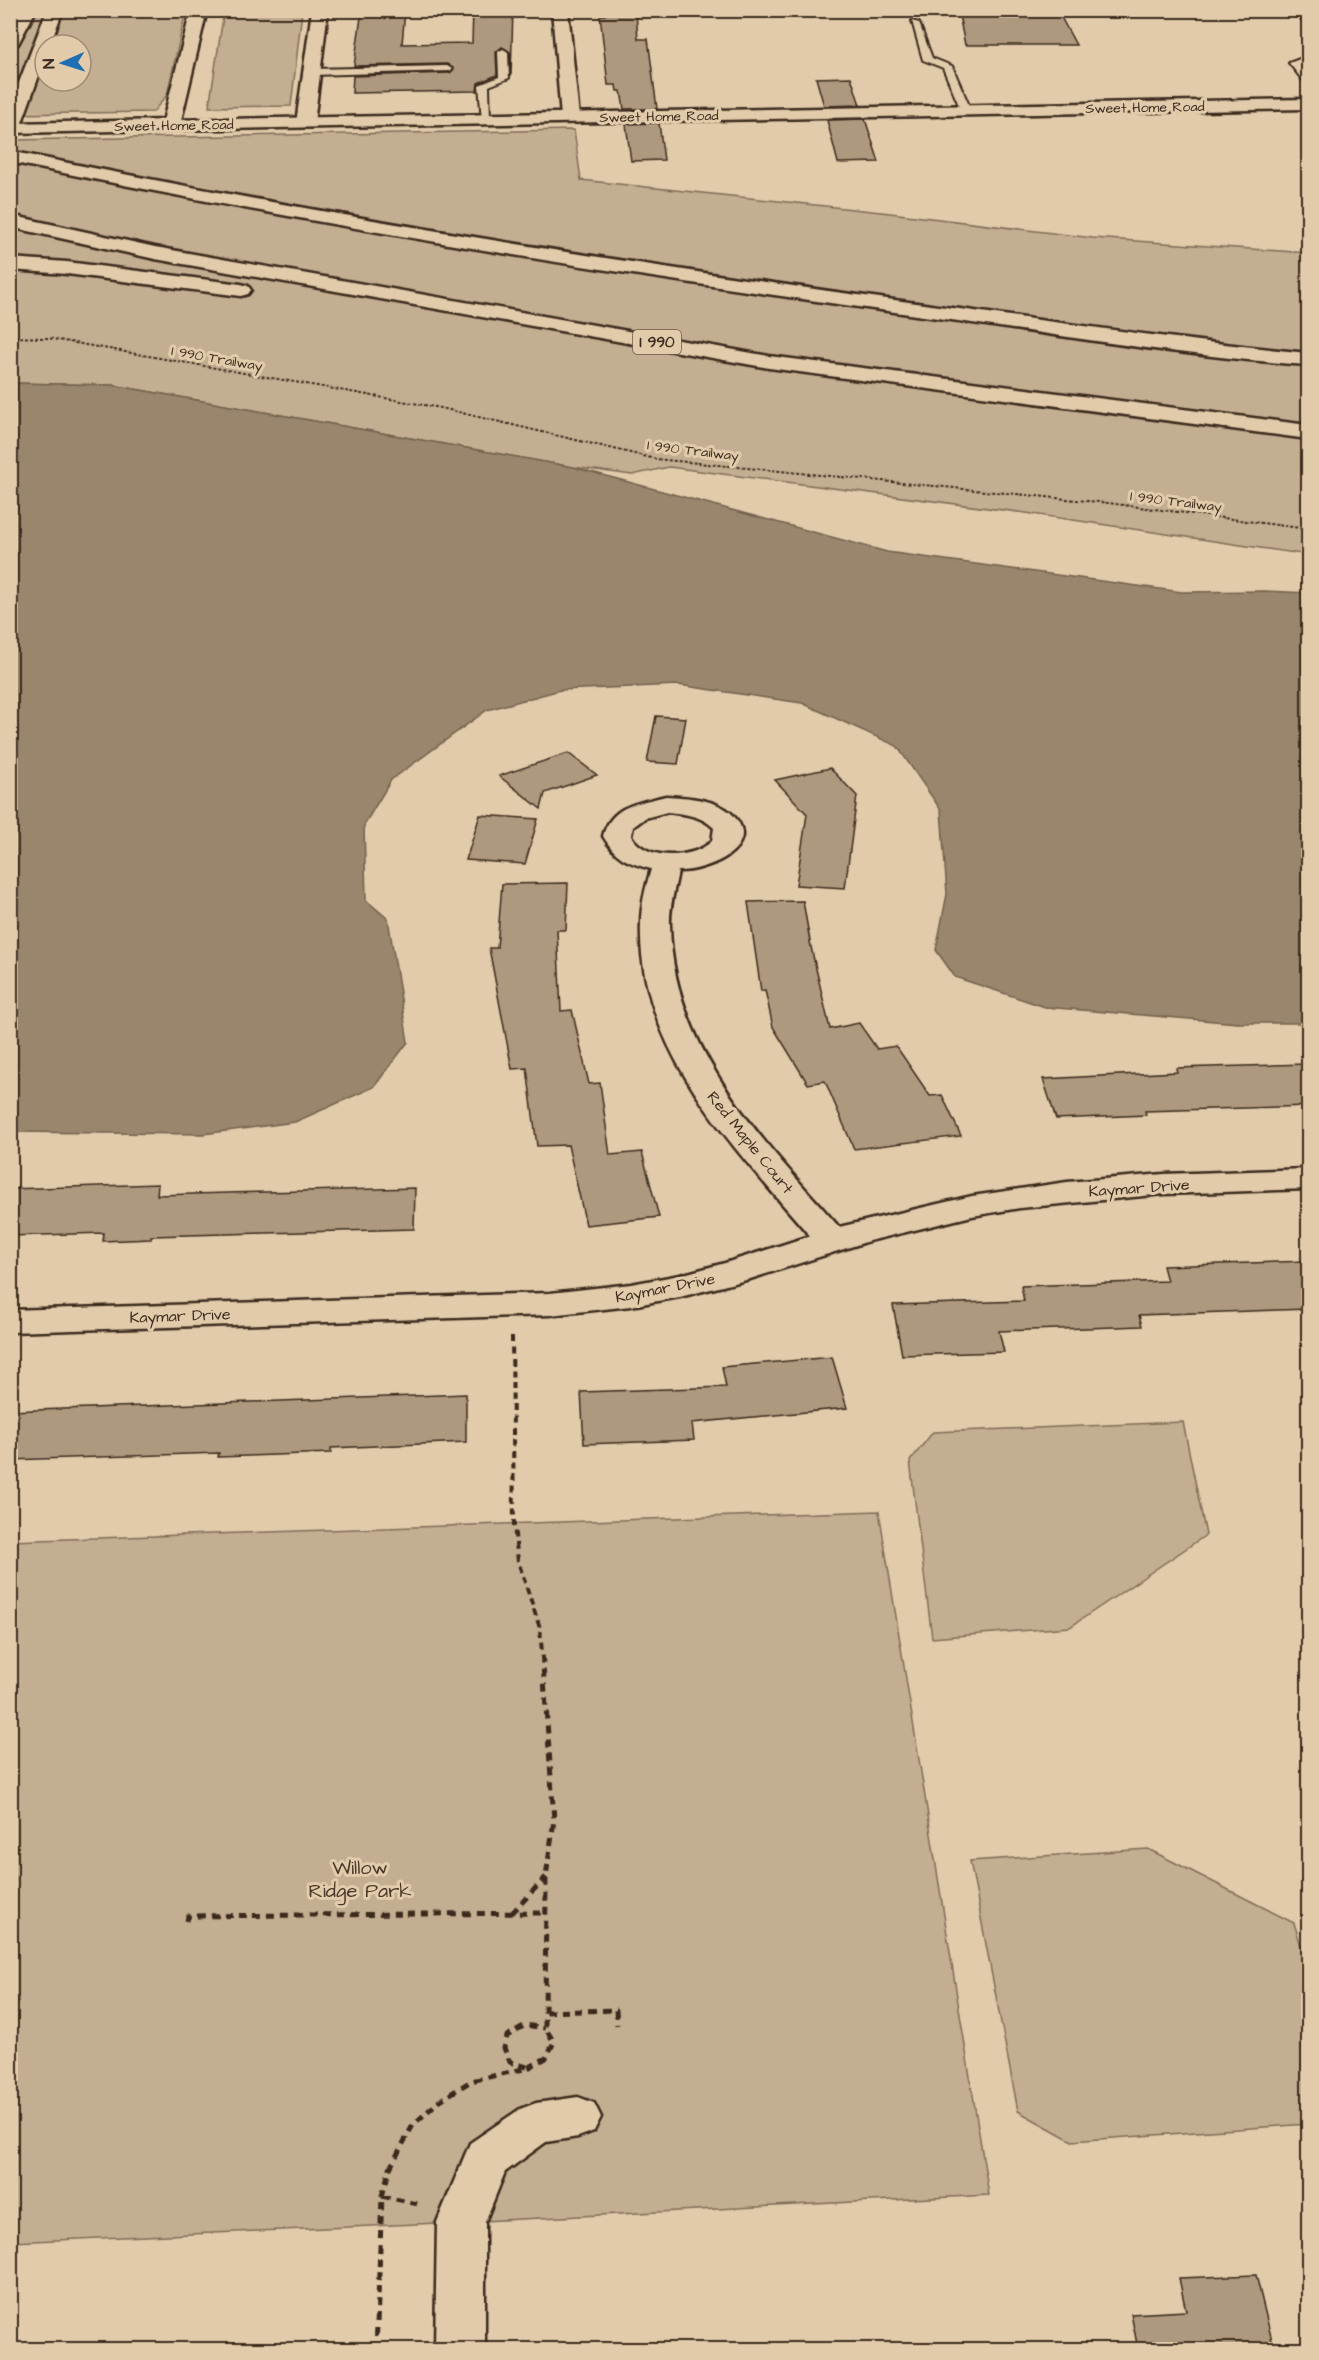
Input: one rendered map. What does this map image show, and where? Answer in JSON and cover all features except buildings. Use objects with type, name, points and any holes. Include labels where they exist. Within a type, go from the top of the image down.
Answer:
[{"type":"main road","points":[[10,44],[28,10]]},
{"type":"main road","points":[[11,128],[55,10]]},
{"type":"main road","points":[[171,125],[199,10]]},
{"type":"main road","points":[[305,123],[320,10]]},
{"type":"main road","points":[[560,10],[570,117]]},
{"type":"main road","name":"Sweet Home Road","points":[[11,128],[1308,104]]},
{"type":"main road","points":[[10,156],[181,192],[423,236],[798,294],[1221,350],[1308,359]]},
{"type":"main road","name":"I 990","points":[[10,221],[155,253],[769,362],[1308,432]]},
{"type":"main road","points":[[10,264],[67,268],[258,293]]},
{"type":"main road","points":[[316,301],[556,338],[769,362]]},
{"type":"main road","name":"Red Maple Court","points":[[666,863],[655,924],[658,968],[669,1012],[689,1058],[718,1104],[832,1240]]},
{"type":"main road","name":"Kaymar Drive","points":[[10,1321],[512,1306],[616,1297],[680,1286],[761,1265],[832,1240],[927,1216],[1023,1198],[1121,1186],[1308,1179]]},
{"type":"main road","points":[[460,2349],[461,2222],[487,2158],[536,2123],[578,2117]]},
{"type":"lane","points":[[1308,15],[1303,15],[1308,23]]},
{"type":"lane","points":[[915,23],[928,60],[947,66],[966,110]]},
{"type":"lane","points":[[485,119],[484,86],[504,78],[503,52]]},
{"type":"lane","points":[[1308,58],[1294,63],[1308,81]]},
{"type":"lane","points":[[312,72],[447,69]]},
{"type":"path","name":"I 990 Trailway","points":[[10,337],[48,338],[441,408],[656,459],[1108,503],[1308,529]]},
{"type":"path","points":[[376,2349],[382,2196],[390,2168],[413,2125],[439,2101],[471,2081],[528,2068],[546,2058],[554,2042],[545,2028],[546,1877],[554,1820],[540,1628],[518,1561],[514,1526],[512,1306]]},
{"type":"path","points":[[511,1913],[546,1877]]},
{"type":"path","points":[[187,1921],[188,1917],[547,1913]]},
{"type":"path","points":[[546,2012],[616,2010],[617,2025]]},
{"type":"path","points":[[528,2068],[510,2062],[504,2048],[507,2036],[519,2026],[530,2023],[545,2028]]},
{"type":"green space","points":[[10,11],[186,11],[167,95],[153,112],[11,114]]},
{"type":"green space","points":[[224,11],[302,11],[291,106],[209,107]]},
{"type":"green space","points":[[574,130],[581,180],[890,213],[1093,238],[1308,253],[1308,555],[1026,513],[669,467],[632,475],[573,467],[112,385],[11,383],[11,140]]},
{"type":"green space","points":[[1183,1422],[1206,1535],[1070,1627],[932,1638],[910,1461],[933,1432]]},
{"type":"green space","name":"Willow Ridge Park","points":[[879,1511],[989,2195],[11,2242],[10,1541]]},
{"type":"green space","points":[[1148,1849],[1294,1923],[1308,1968],[1308,2124],[1072,2141],[1018,2111],[970,1861]]},
{"type":"shaded area","points":[[11,383],[112,385],[573,467],[887,552],[1182,592],[1308,593],[1308,1023],[1238,1023],[1045,1007],[955,977],[936,950],[947,894],[941,810],[897,746],[802,703],[678,685],[560,690],[487,710],[391,780],[364,825],[366,900],[388,919],[408,1042],[374,1087],[295,1122],[203,1134],[11,1132]]}]
